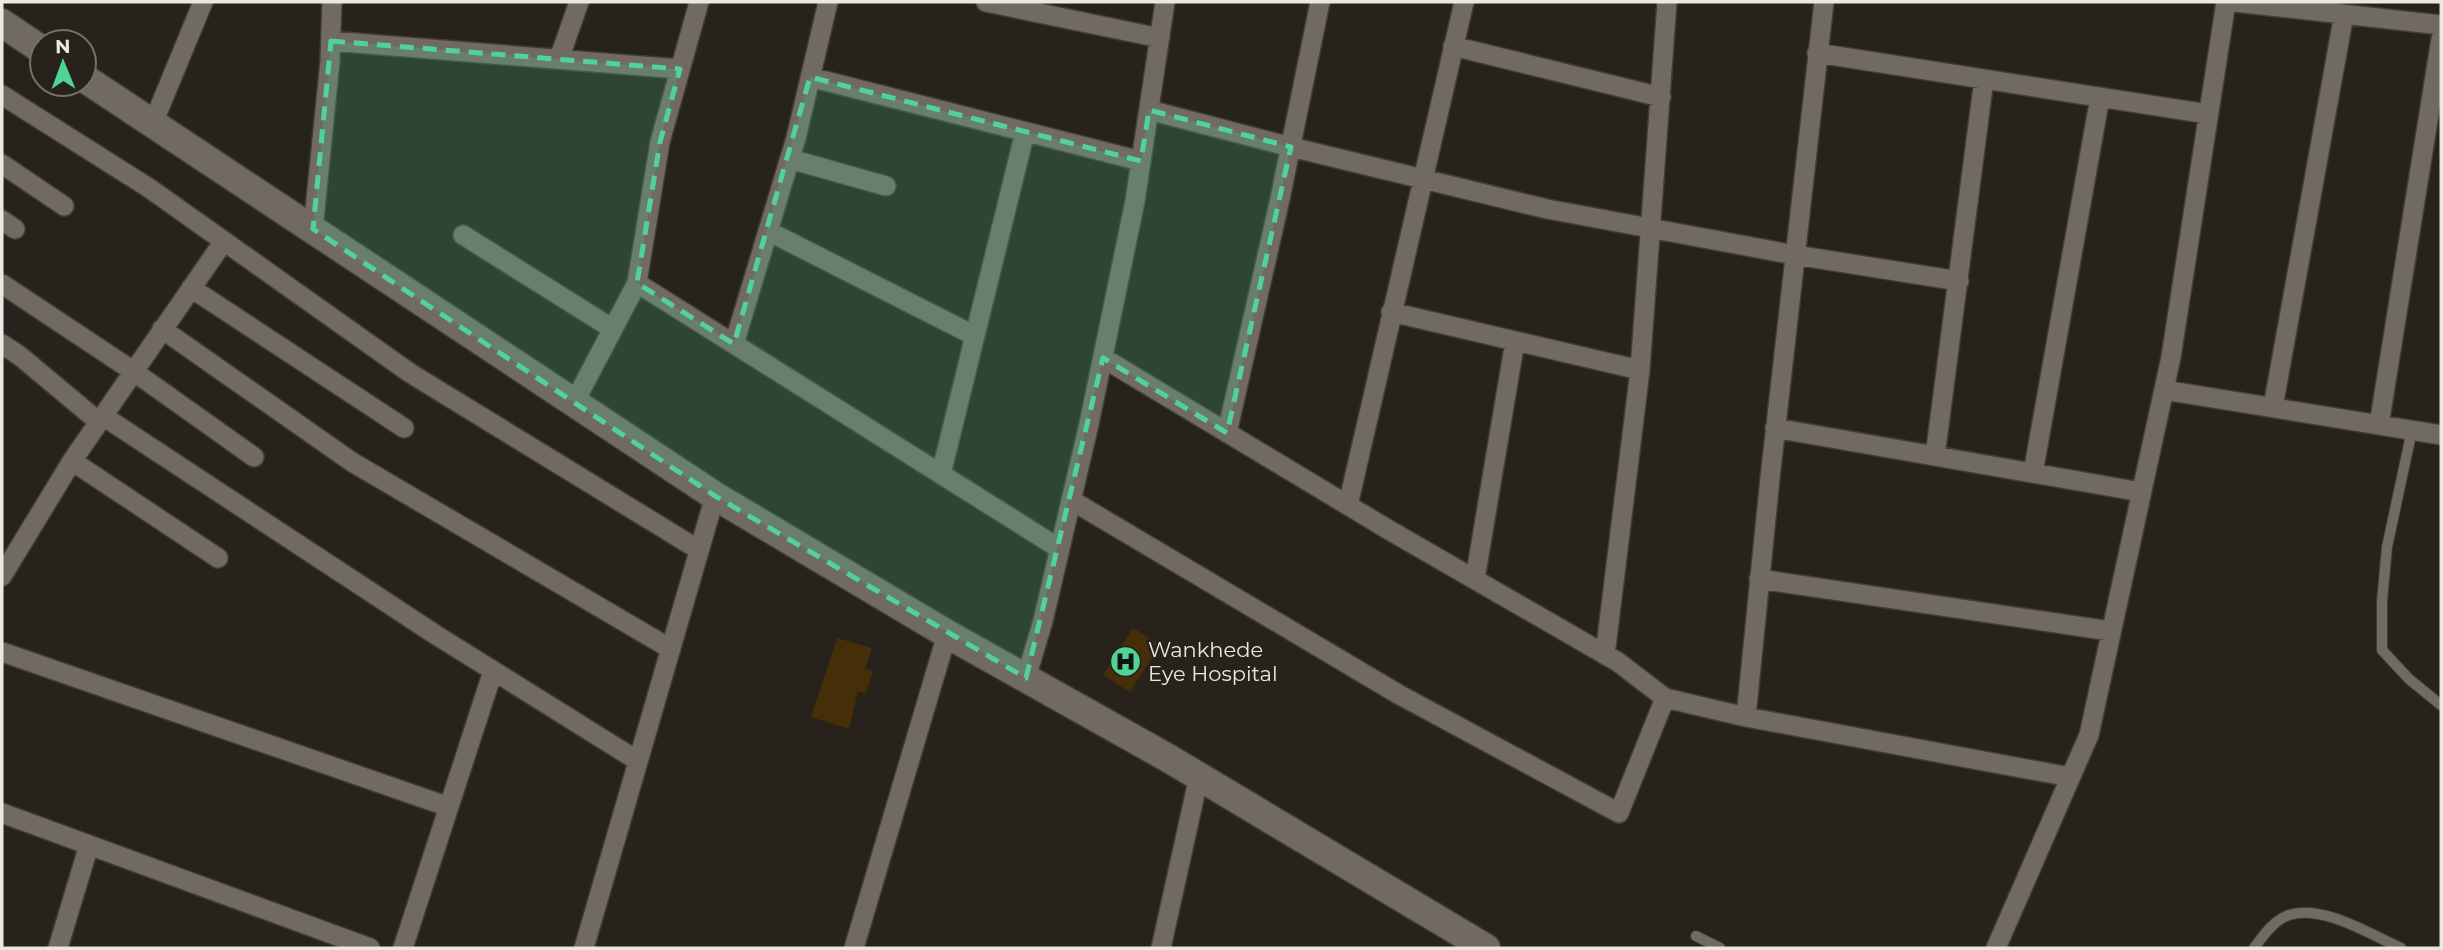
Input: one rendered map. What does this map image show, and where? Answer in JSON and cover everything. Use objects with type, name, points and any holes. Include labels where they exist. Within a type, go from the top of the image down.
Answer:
[{"type":"street","points":[[153,123],[203,2]]},
{"type":"street","points":[[313,229],[331,41],[332,2]]},
{"type":"street","points":[[559,59],[579,2]]},
{"type":"street","points":[[575,403],[637,283],[660,142],[699,2]]},
{"type":"street","points":[[986,2],[1040,7],[1160,38]]},
{"type":"street","points":[[1026,678],[1043,621],[1103,358],[1135,201],[1165,2]]},
{"type":"street","points":[[1227,433],[1291,147],[1320,2]]},
{"type":"street","points":[[1348,505],[1421,179],[1464,2]]},
{"type":"street","points":[[1605,654],[1640,370],[1667,2]]},
{"type":"street","points":[[1746,717],[1824,2]]},
{"type":"street","points":[[1996,948],[2089,735],[2171,357],[2226,2]]},
{"type":"street","points":[[2234,2],[2441,25]]},
{"type":"street","points":[[734,344],[790,159],[824,3]]},
{"type":"street","points":[[2273,407],[2343,14]]},
{"type":"street","points":[[2,23],[28,41]]},
{"type":"street","points":[[2379,425],[2441,39]]},
{"type":"street","points":[[331,41],[680,69]]},
{"type":"street","points":[[1453,46],[1661,97]]},
{"type":"street","points":[[1817,53],[2208,114]]},
{"type":"street","points":[[810,77],[1141,161]]},
{"type":"street","points":[[1935,456],[1984,79]]},
{"type":"street","points":[[98,87],[715,496],[947,634],[1199,776],[1486,948]]},
{"type":"street","points":[[2,95],[149,188],[410,373],[699,550]]},
{"type":"street","points":[[2033,473],[2100,97]]},
{"type":"street","points":[[1149,110],[1547,209],[1796,255],[1959,281]]},
{"type":"street","points":[[941,474],[1026,132]]},
{"type":"street","points":[[790,159],[886,186]]},
{"type":"street","points":[[2,164],[64,206]]},
{"type":"street","points":[[768,231],[975,337]]},
{"type":"street","points":[[463,234],[612,329]]},
{"type":"street","points":[[2,576],[72,461],[224,241]]},
{"type":"street","points":[[637,283],[1060,549]]},
{"type":"street","points":[[2,284],[133,371],[254,457]]},
{"type":"street","points":[[191,288],[404,428]]},
{"type":"street","points":[[1391,312],[1640,370]]},
{"type":"street","points":[[162,329],[352,462],[671,649]]},
{"type":"street","points":[[1475,579],[1515,341]]},
{"type":"street","points":[[2,344],[101,419],[638,761]]},
{"type":"street","points":[[1103,358],[1348,505],[1605,654],[1665,698],[1746,717],[2070,777]]},
{"type":"street","points":[[2164,390],[2441,435]]},
{"type":"street","points":[[1776,428],[2141,492]]},
{"type":"street","points":[[72,461],[218,558]]},
{"type":"street","points":[[584,948],[715,496]]},
{"type":"street","points":[[1071,500],[1398,694],[1619,813],[1665,698]]},
{"type":"street","points":[[1759,579],[2110,631]]},
{"type":"street","points":[[854,948],[947,634]]},
{"type":"street","points":[[2,652],[449,807]]},
{"type":"street","points":[[402,948],[493,671]]},
{"type":"street","points":[[1160,948],[1199,776]]},
{"type":"street","points":[[2,813],[370,948]]},
{"type":"street","points":[[58,948],[89,845]]},
{"type":"lane","points":[[2412,430],[2387,547],[2382,601],[2382,650],[2409,679],[2441,705]]},
{"type":"lane","points":[[2254,948],[2273,926],[2287,916],[2316,913],[2401,948]]},
{"type":"lane","points":[[1696,936],[1720,948]]},
{"type":"highlighted area","points":[[331,41],[680,69],[660,142],[637,283],[734,344],[810,77],[1141,161],[1149,110],[1291,147],[1227,433],[1103,358],[1026,678],[715,496],[313,229]]},
{"type":"building","points":[[1133,628],[1160,645],[1130,692],[1103,675]]},
{"type":"building","points":[[837,638],[872,648],[865,669],[873,671],[866,694],[858,691],[849,729],[811,717]]},
{"type":"place","name":"Wankhede Eye Hospital","points":[[1125,661]]}]
